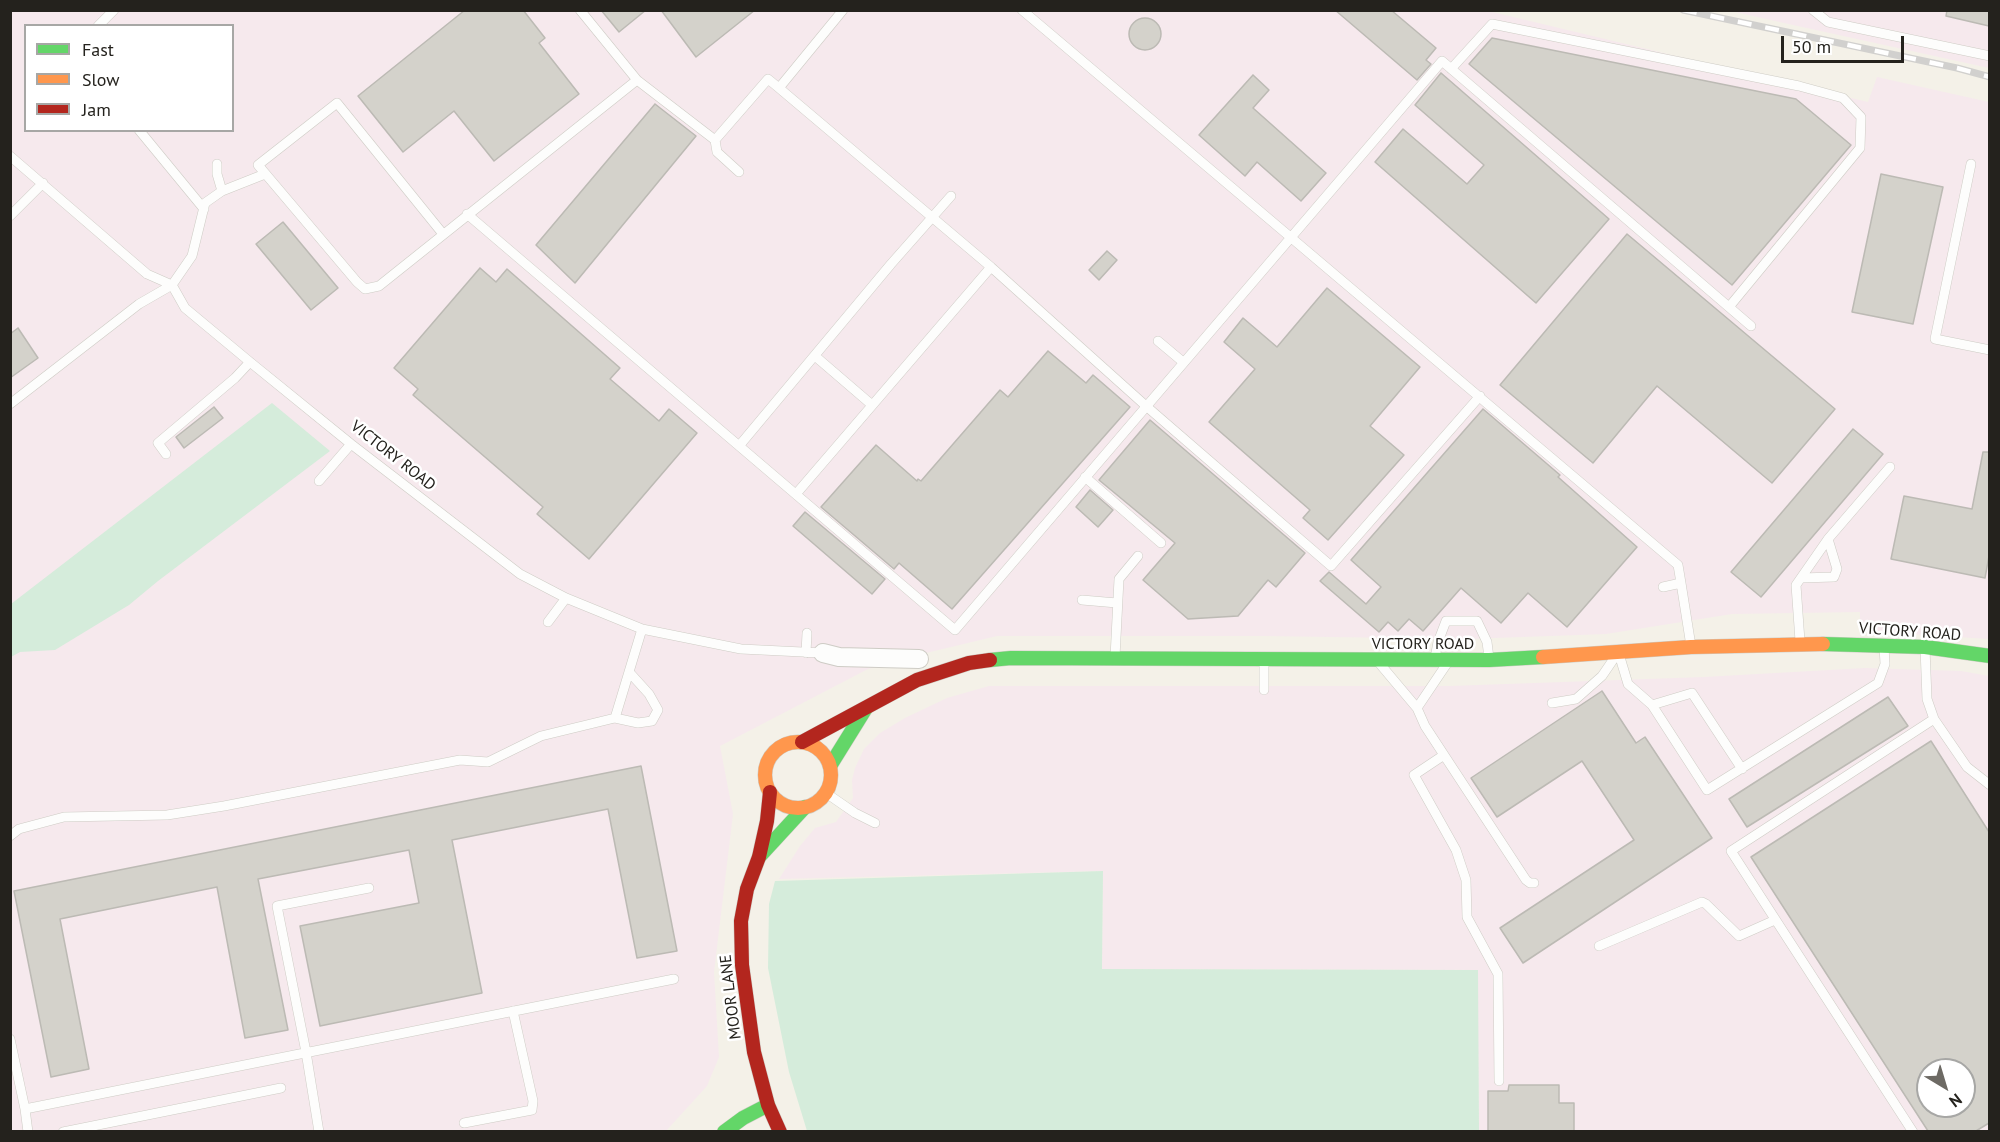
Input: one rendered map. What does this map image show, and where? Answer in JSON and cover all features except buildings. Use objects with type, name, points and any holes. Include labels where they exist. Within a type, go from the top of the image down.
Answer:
[{"type":"street","name":"VICTORY ROAD","points":[[802,742],[917,680],[969,663],[1011,658],[1489,660],[1691,647],[1800,643],[1925,646],[1989,656]]},
{"type":"street","points":[[815,653],[839,657],[919,659]]},
{"type":"street","name":"VICTORY ROAD","points":[[830,766],[867,708]]},
{"type":"street","points":[[802,742],[820,750],[826,757],[830,766],[831,780],[826,793],[813,805],[795,808],[776,800],[770,792],[765,774],[770,757],[784,745],[802,742]]},
{"type":"street","name":"MOOR LANE","points":[[770,792],[759,857],[747,890],[741,921],[742,965],[754,1052],[768,1105],[780,1131]]},
{"type":"street","name":"MOOR LANE","points":[[759,857],[805,807]]},
{"type":"street","points":[[724,1131],[768,1105]]},
{"type":"lane","points":[[100,24],[114,10]]},
{"type":"lane","points":[[580,10],[637,80],[715,140],[717,152],[740,172]]},
{"type":"lane","points":[[779,88],[843,10]]},
{"type":"lane","points":[[1022,10],[1678,565],[1691,647]]},
{"type":"lane","points":[[1813,10],[1828,22],[1989,56]]},
{"type":"lane","points":[[1451,69],[1492,24],[1798,86],[1844,98],[1861,117],[1860,148],[1729,307]]},
{"type":"lane","points":[[467,214],[955,630],[1290,235],[1442,61],[1751,326]]},
{"type":"lane","points":[[715,140],[768,79],[991,267],[1331,566],[1480,396]]},
{"type":"lane","points":[[443,234],[337,102],[258,165],[357,282],[365,289],[379,286],[637,80]]},
{"type":"lane","points":[[141,132],[204,209]]},
{"type":"lane","points":[[10,156],[147,274],[172,285]]},
{"type":"lane","points":[[216,164],[222,191]]},
{"type":"lane","points":[[1971,164],[1935,339],[1989,350]]},
{"type":"lane","points":[[10,404],[139,304],[172,285],[192,256],[205,203],[222,191],[265,174]]},
{"type":"lane","points":[[10,216],[43,183]]},
{"type":"lane","points":[[739,446],[951,196]]},
{"type":"lane","points":[[796,494],[991,267]]},
{"type":"lane","name":"VICTORY ROAD","points":[[172,285],[186,309],[351,444],[520,574],[566,598],[642,629],[741,649],[815,653]]},
{"type":"lane","points":[[1158,341],[1183,362]]},
{"type":"lane","points":[[815,356],[872,405]]},
{"type":"lane","points":[[166,454],[158,443],[235,378],[250,362]]},
{"type":"lane","points":[[319,481],[351,444]]},
{"type":"lane","points":[[1800,643],[1796,585],[1828,539],[1890,467]]},
{"type":"lane","points":[[1085,477],[1161,543]]},
{"type":"lane","points":[[1801,578],[1834,577],[1837,568],[1828,539]]},
{"type":"lane","points":[[1115,657],[1119,579],[1138,556]]},
{"type":"lane","points":[[1663,587],[1681,583]]},
{"type":"lane","points":[[548,622],[566,598]]},
{"type":"lane","points":[[1082,600],[1117,603]]},
{"type":"lane","points":[[1434,661],[1446,621],[1477,621],[1487,642],[1489,660]]},
{"type":"lane","points":[[615,718],[642,629]]},
{"type":"lane","points":[[807,633],[815,653]]},
{"type":"lane","points":[[1618,652],[1629,684],[1652,705],[1707,790],[1878,683],[1885,664],[1884,645]]},
{"type":"lane","points":[[1925,646],[1928,699],[1934,719],[1967,767],[1989,785]]},
{"type":"lane","points":[[1552,703],[1576,699],[1602,676],[1618,652]]},
{"type":"lane","points":[[1264,658],[1264,690]]},
{"type":"lane","points":[[1376,660],[1417,708],[1425,726],[1526,880],[1534,883]]},
{"type":"lane","points":[[1417,708],[1449,660]]},
{"type":"lane","points":[[10,836],[19,829],[64,817],[167,815],[224,807],[460,760],[488,762],[541,736],[615,718],[638,723],[652,721],[658,710],[649,694],[630,673]]},
{"type":"lane","points":[[1652,705],[1692,693],[1742,769]]},
{"type":"lane","points":[[1912,1131],[1731,851],[1934,719]]},
{"type":"lane","points":[[1444,755],[1414,775],[1456,850],[1466,880],[1467,917],[1498,974],[1499,1081]]},
{"type":"lane","points":[[826,793],[874,823]]},
{"type":"lane","points":[[319,1131],[277,906],[369,888]]},
{"type":"lane","points":[[1599,946],[1702,902],[1739,936],[1775,920]]},
{"type":"lane","points":[[25,1109],[674,979]]},
{"type":"lane","points":[[464,1122],[532,1110],[533,1101],[513,1011]]},
{"type":"lane","points":[[10,1038],[28,1131]]},
{"type":"lane","points":[[63,1131],[281,1088]]},
{"type":"shaded area","points":[[1484,10],[1868,102],[1877,77],[1989,102],[1989,639],[1860,631],[1860,612],[1732,614],[1606,634],[1466,639],[997,636],[926,653],[868,669],[720,746],[733,814],[714,972],[719,1057],[707,1086],[666,1131],[11,1131],[10,11]]},
{"type":"shaded area","points":[[1731,11],[1989,11],[1989,68],[1784,23]]},
{"type":"shaded area","points":[[1865,668],[1961,671],[1989,676],[1989,1131],[1479,1131],[1477,970],[1102,969],[1103,871],[779,879],[800,846],[815,828],[836,822],[853,798],[852,780],[864,749],[880,733],[947,698],[989,686],[1450,686],[1704,677]]},
{"type":"green space","points":[[272,403],[330,451],[129,605],[55,650],[20,652],[11,657],[11,604]]},
{"type":"green space","points":[[1103,871],[1102,969],[1478,970],[1479,1131],[807,1131],[789,1072],[768,968],[769,904],[775,881]]},
{"type":"railway","points":[[1683,10],[1990,77]]},
{"type":"traffic: fast","points":[[1823,644],[1925,647],[1990,656]]},
{"type":"traffic: fast","points":[[990,660],[1011,658],[1489,660],[1543,657]]},
{"type":"traffic: fast","points":[[830,766],[866,708]]},
{"type":"traffic: fast","points":[[759,857],[805,807]]},
{"type":"traffic: fast","points":[[724,1132],[743,1118],[768,1105]]},
{"type":"traffic: slow","points":[[1543,657],[1691,647],[1823,644]]},
{"type":"traffic: slow","points":[[798,742],[811,745],[821,752],[828,762],[831,775],[828,788],[821,798],[811,805],[798,808],[785,805],[775,798],[768,788],[765,775],[768,762],[775,752],[785,745],[798,742]]},
{"type":"traffic: jam","points":[[802,742],[917,680],[969,663],[990,660]]},
{"type":"traffic: jam","points":[[770,792],[767,821],[759,857],[747,889],[741,921],[742,965],[754,1052],[768,1105],[780,1132]]}]
